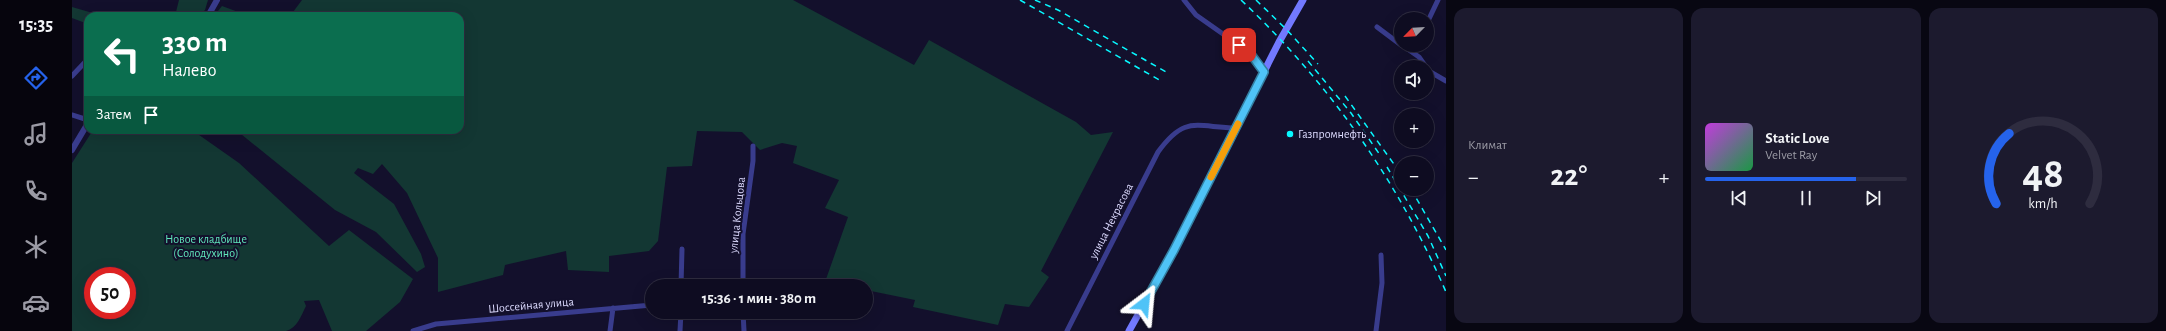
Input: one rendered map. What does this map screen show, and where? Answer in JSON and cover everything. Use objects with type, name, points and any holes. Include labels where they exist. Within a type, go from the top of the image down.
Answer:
[{"type":"main road","points":[[1129,331],[1174,250],[1279,42],[1302,3]]},
{"type":"street","points":[[210,12],[217,0]]},
{"type":"street","points":[[1184,0],[1196,15],[1250,53],[1264,72]]},
{"type":"street","points":[[1432,12],[1438,0]]},
{"type":"street","points":[[1377,28],[1394,40]]},
{"type":"street","points":[[72,76],[84,64]]},
{"type":"street","points":[[1434,74],[1446,81]]},
{"type":"street","points":[[72,115],[84,119]]},
{"type":"street","name":"улица Некрасова","points":[[1067,331],[1158,152],[1171,134],[1182,127],[1191,125],[1236,128]]},
{"type":"street","points":[[72,150],[84,130]]},
{"type":"street","name":"улица Кольцова","points":[[742,279],[743,234],[753,162],[753,146]]},
{"type":"street","points":[[681,279],[682,249]]},
{"type":"street","points":[[1376,331],[1382,283],[1381,255]]},
{"type":"street","name":"Шоссейная улица","points":[[413,331],[436,324],[645,306]]},
{"type":"street","points":[[610,331],[613,308]]},
{"type":"street","points":[[680,331],[681,319]]},
{"type":"street","points":[[743,319],[744,331]]},
{"type":"green space","points":[[179,0],[208,0],[203,12],[176,12]]},
{"type":"green space","points":[[302,0],[793,0],[914,65],[929,40],[1076,122],[1091,135],[1113,132],[1041,271],[1049,277],[1029,307],[1005,304],[998,325],[913,307],[915,300],[873,291],[873,279],[826,279],[848,217],[825,208],[839,180],[793,163],[797,146],[782,143],[760,150],[742,132],[697,131],[692,166],[667,167],[658,241],[649,251],[609,256],[609,272],[568,270],[566,251],[505,265],[503,275],[438,292],[438,258],[407,193],[382,164],[373,174],[358,168],[354,173],[394,204],[421,254],[425,267],[417,272],[376,232],[335,210],[241,134],[464,134],[464,12],[293,12]]},
{"type":"green space","points":[[222,6],[238,12],[217,12]]},
{"type":"green space","points":[[72,7],[89,12],[84,12],[84,22],[72,18]]},
{"type":"green space","name":"Новое кладбище (Солодухино)","points":[[90,134],[198,134],[239,163],[329,246],[349,230],[413,279],[400,302],[366,331],[332,331],[319,300],[304,301],[306,306],[298,321],[293,327],[286,331],[72,331],[72,163]]},
{"type":"railway","points":[[1020,0],[1161,81]]},
{"type":"railway","points":[[1035,0],[1058,10],[1166,72]]},
{"type":"railway","points":[[1241,0],[1303,65],[1332,100],[1358,136],[1406,211],[1446,292]]},
{"type":"railway","points":[[1256,0],[1286,29],[1318,64]]},
{"type":"railway","points":[[1308,61],[1351,113],[1380,155]]},
{"type":"railway","points":[[1345,96],[1394,164]]},
{"type":"railway","points":[[1387,167],[1428,236],[1446,276]]},
{"type":"railway","points":[[1415,196],[1446,250]]},
{"type":"slow traffic","points":[[1211,177],[1238,124]]},
{"type":"place","name":"Газпромнефть","points":[[1290,134]]},
{"type":"route","points":[[1144,304],[1174,250],[1264,72],[1250,53],[1239,45]]}]
